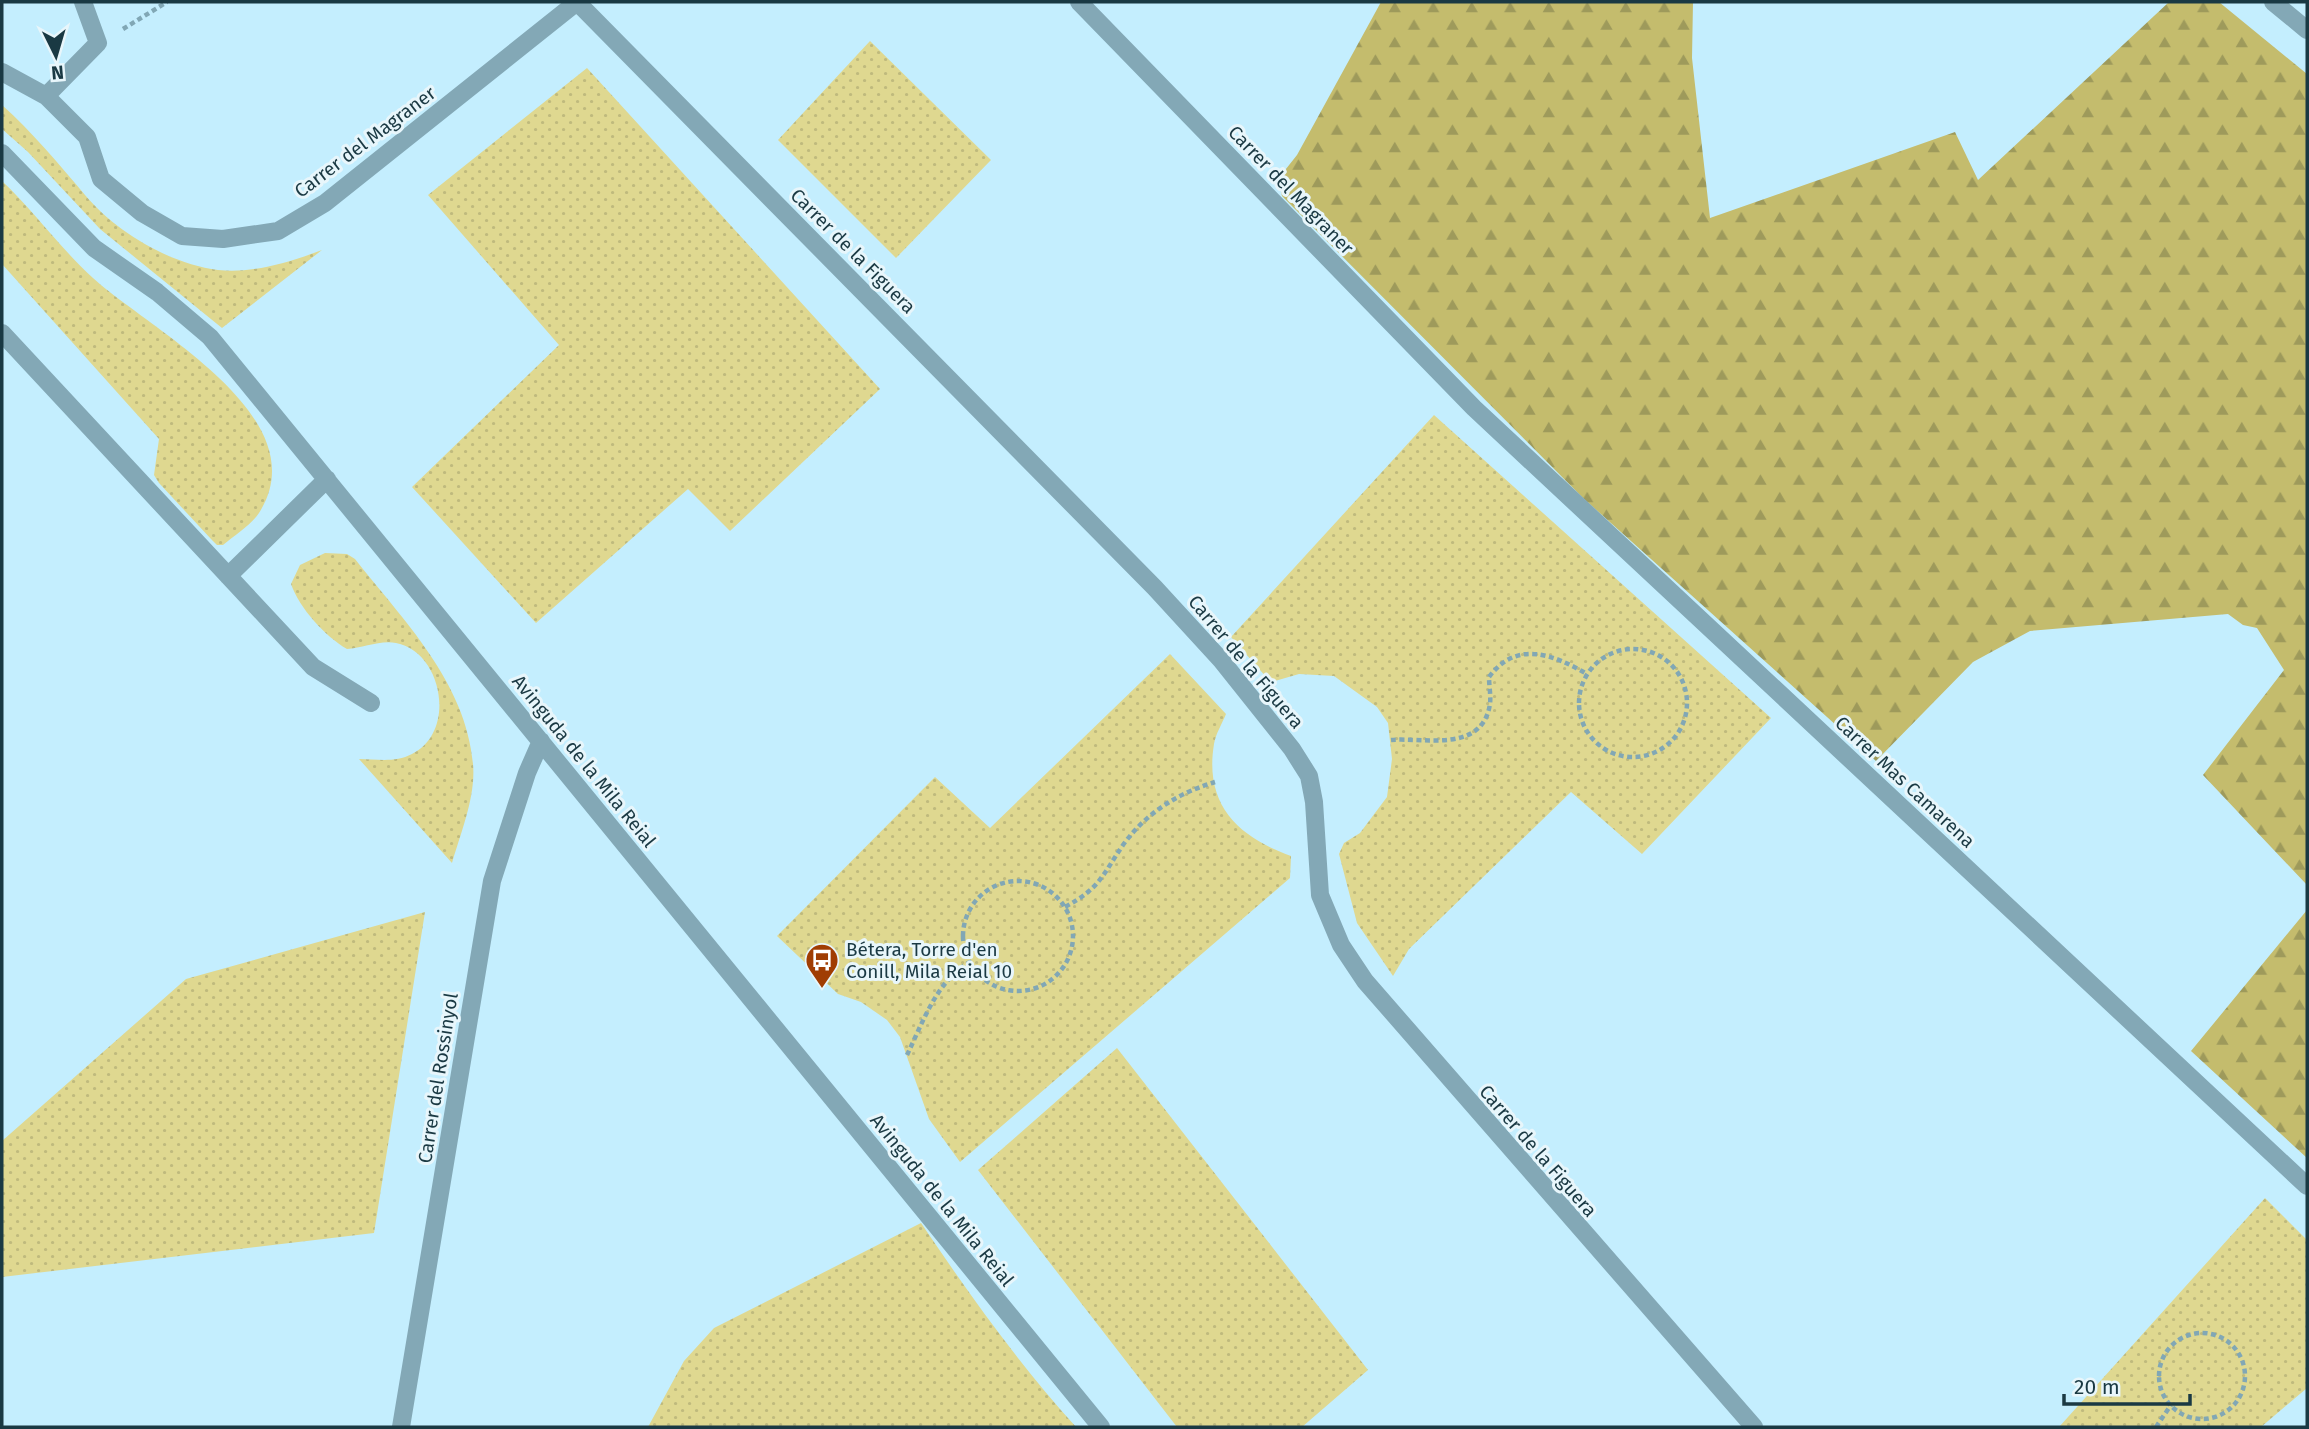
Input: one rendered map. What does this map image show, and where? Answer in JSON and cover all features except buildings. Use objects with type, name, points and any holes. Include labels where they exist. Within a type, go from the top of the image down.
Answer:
[{"type":"street","points":[[47,96],[98,43],[83,2]]},
{"type":"street","name":"Carrer del Magraner","points":[[2,72],[47,96],[87,136],[100,179],[142,213],[182,236],[223,239],[278,231],[325,203],[577,2]]},
{"type":"street","name":"Carrer de la Figuera","points":[[577,2],[1156,587],[1221,660],[1292,749],[1309,776],[1320,895],[1330,923],[1352,964],[1398,1023],[1754,1427]]},
{"type":"street","name":"Carrer del Magraner","points":[[1079,2],[1474,408]]},
{"type":"street","points":[[2273,2],[2304,20]]},
{"type":"street","name":"Avinguda de la Mila Reial","points":[[2,153],[94,248],[157,292],[210,337],[1101,1427]]},
{"type":"street","points":[[2,333],[313,667],[371,703]]},
{"type":"street","name":"Carrer Mas Camarena","points":[[1474,408],[2307,1186]]},
{"type":"street","points":[[228,576],[327,479]]},
{"type":"street","name":"Carrer del Rossinyol","points":[[401,1427],[492,881],[527,773],[541,741]]},
{"type":"path","points":[[98,43],[167,2]]},
{"type":"path","points":[[1623,650],[1641,650],[1659,655],[1674,667],[1683,683],[1688,701],[1685,720],[1676,736],[1662,749],[1646,756],[1628,758],[1597,744],[1586,731],[1579,714],[1578,698],[1587,674],[1606,656],[1623,650]]},
{"type":"path","points":[[1391,740],[1444,742],[1470,733],[1490,704],[1489,677],[1500,664],[1519,655],[1528,652],[1548,654],[1587,674]]},
{"type":"path","points":[[1065,907],[1099,884],[1125,844],[1149,817],[1182,794],[1215,782]]},
{"type":"path","points":[[1023,880],[1040,885],[1055,895],[1065,907],[1073,925],[1071,952],[1057,976],[1041,986],[1023,991],[1004,989],[987,981],[970,962],[963,934],[966,916],[975,900],[989,888],[1005,882],[1023,880]]},
{"type":"path","points":[[907,1055],[944,985],[956,969],[970,962]]},
{"type":"path","points":[[2197,1332],[2211,1333],[2235,1346],[2246,1374],[2244,1389],[2231,1408],[2212,1418],[2197,1419],[2182,1414],[2171,1405],[2162,1394],[2159,1367],[2173,1343],[2197,1332]]},
{"type":"path","points":[[2156,1427],[2171,1405]]},
{"type":"shaded area","points":[[870,41],[991,160],[896,258],[778,140]]},
{"type":"shaded area","points":[[587,68],[880,389],[730,531],[688,489],[536,623],[412,487],[559,345],[428,195]]},
{"type":"shaded area","points":[[2,105],[35,137],[98,209],[128,233],[163,253],[200,267],[231,271],[271,266],[322,250],[222,328],[100,229],[28,152],[2,129]]},
{"type":"shaded area","points":[[2,181],[93,278],[187,350],[220,379],[248,410],[267,443],[272,477],[259,513],[223,545],[217,545],[211,539],[154,475],[159,439],[2,264]]},
{"type":"shaded area","points":[[1434,415],[1771,718],[1642,854],[1571,792],[1409,949],[1393,976],[1357,923],[1339,854],[1344,843],[1360,833],[1387,797],[1392,759],[1388,723],[1377,707],[1334,676],[1299,674],[1275,681],[1267,678],[1231,637]]},
{"type":"shaded area","points":[[325,553],[347,554],[355,559],[412,629],[445,679],[458,706],[468,734],[473,776],[467,814],[452,863],[359,759],[399,759],[412,754],[426,743],[435,729],[439,712],[434,676],[425,661],[412,649],[390,642],[347,649],[314,621],[300,603],[291,584],[300,565]]},
{"type":"shaded area","points":[[1170,654],[1226,714],[1215,740],[1212,766],[1214,785],[1220,801],[1229,816],[1255,839],[1291,856],[1290,878],[960,1162],[929,1119],[900,1037],[887,1020],[861,1002],[838,994],[777,936],[935,777],[990,828]]},
{"type":"shaded area","points":[[425,912],[374,1233],[2,1277],[2,1141],[186,979]]},
{"type":"shaded area","points":[[1117,1048],[1368,1370],[1302,1427],[1177,1427],[978,1170]]},
{"type":"shaded area","points":[[2265,1198],[2307,1240],[2307,1388],[2261,1427],[2059,1427]]},
{"type":"shaded area","points":[[921,1223],[995,1328],[1076,1427],[648,1427],[684,1361],[714,1328]]},
{"type":"green space","points":[[1381,2],[1693,2],[1692,58],[1710,218],[1955,132],[1978,180],[2169,2],[2219,2],[2307,74],[2307,885],[2203,775],[2284,670],[2257,628],[2243,625],[2228,614],[2030,631],[1973,662],[1876,761],[1583,498],[1282,196],[1278,179],[1297,155]]},
{"type":"green space","points":[[2307,910],[2307,1158],[2191,1051]]},
{"type":"place","name":"Bétera, Torre d'en Conill, Mila Reial 10","points":[[822,990]]}]
